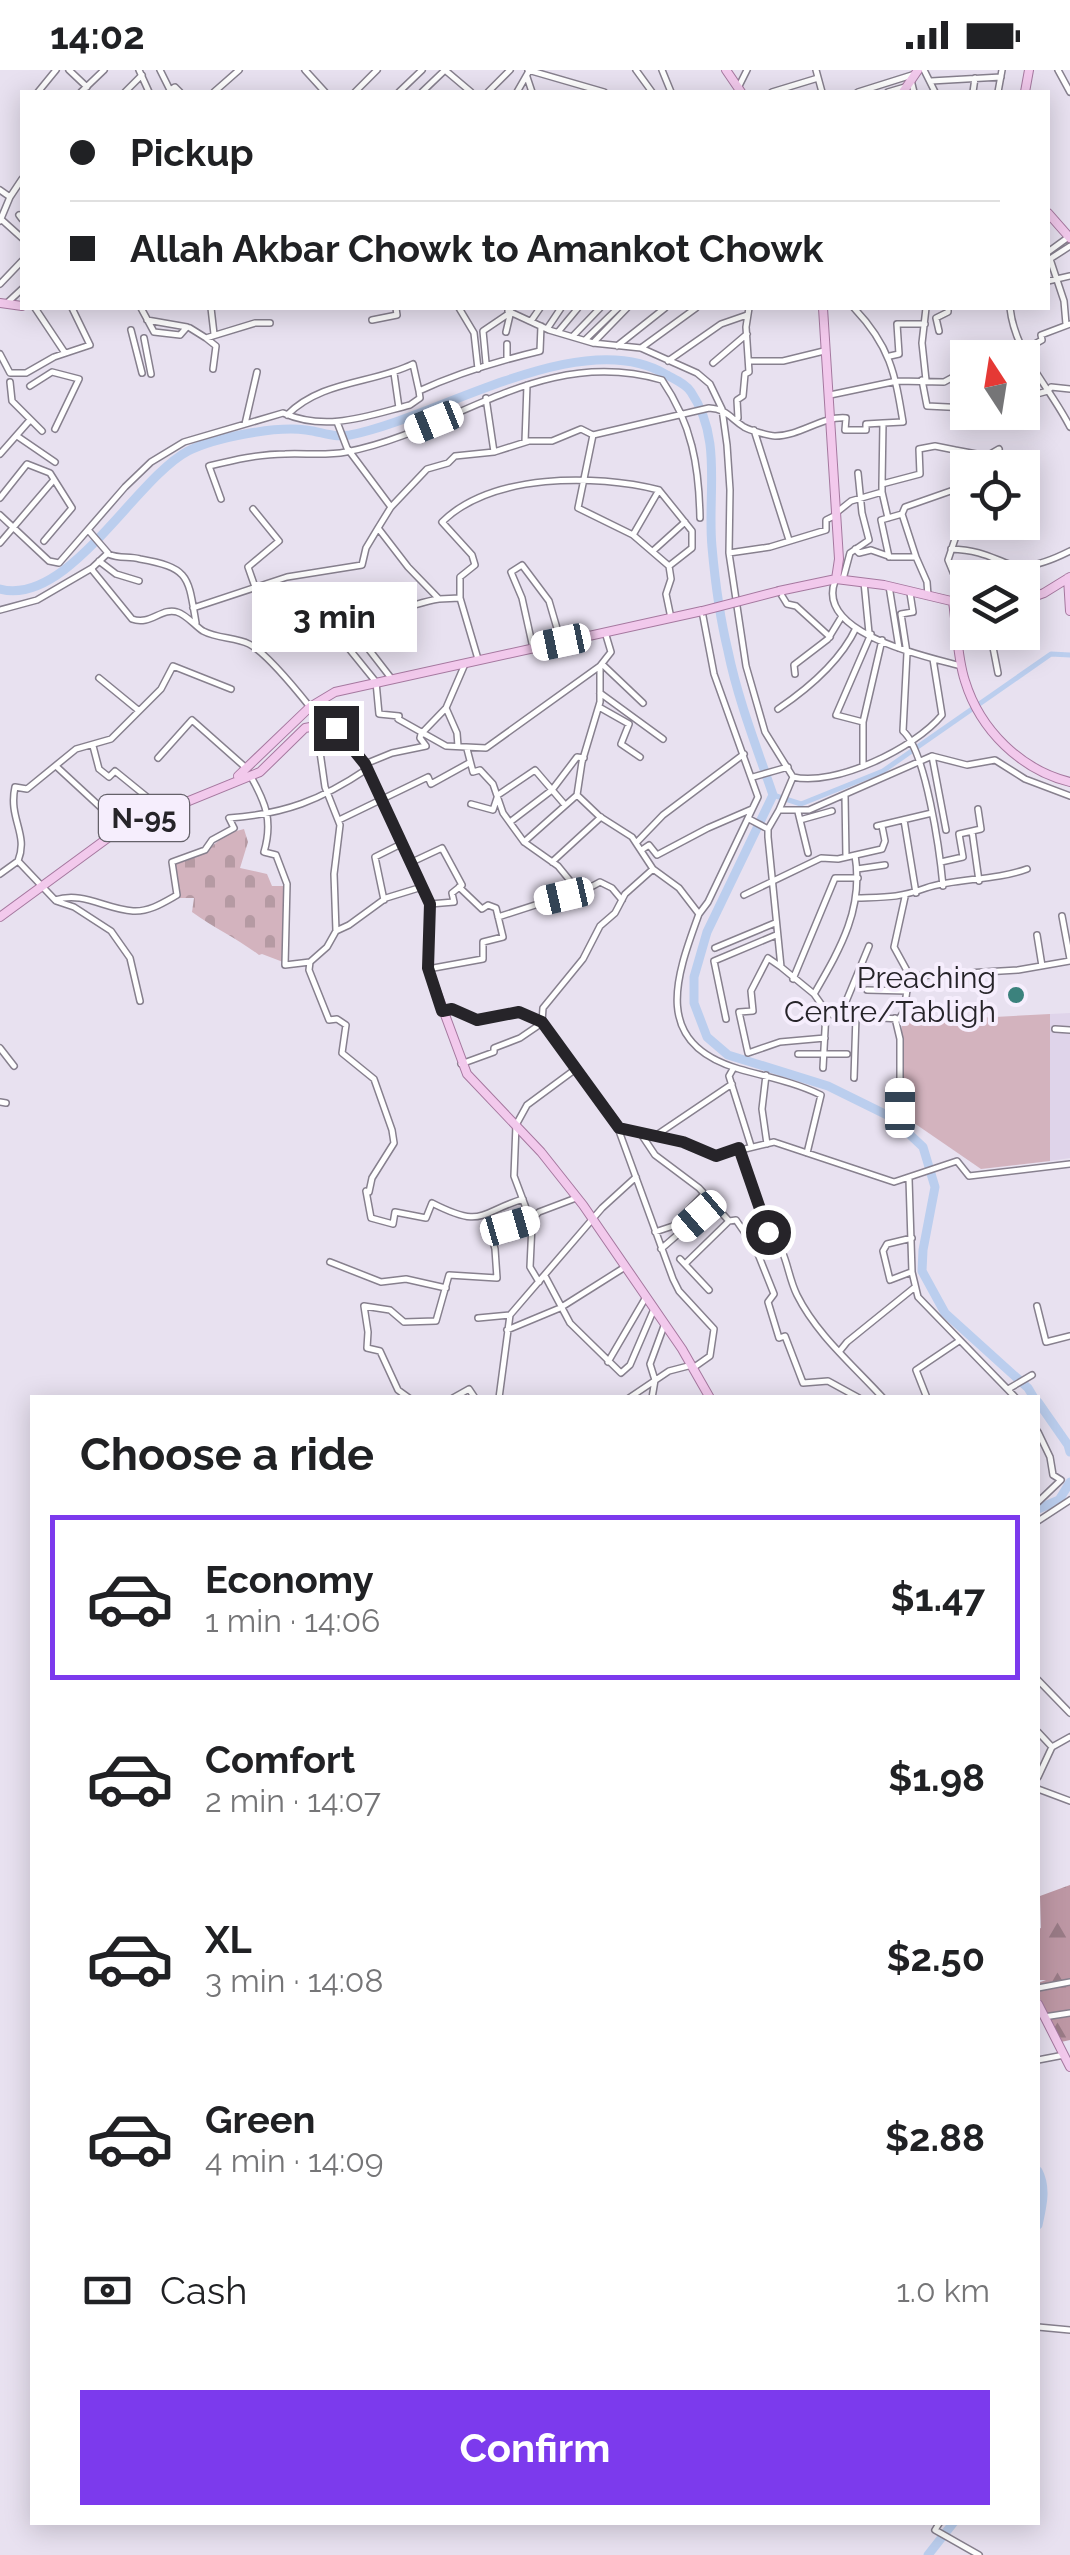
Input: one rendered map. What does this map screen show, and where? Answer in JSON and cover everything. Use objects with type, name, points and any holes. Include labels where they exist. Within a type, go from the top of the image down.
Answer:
[{"type":"main road","points":[[726,70],[740,90]]},
{"type":"main road","points":[[1050,216],[1070,237]]},
{"type":"main road","points":[[823,310],[840,579],[890,586],[950,602]]},
{"type":"main road","points":[[1040,594],[1069,578],[1070,612]]},
{"type":"main road","name":"N-95","points":[[0,917],[123,828],[249,772],[310,707],[335,692],[840,579]]},
{"type":"main road","points":[[960,650],[971,696],[984,718],[1022,763],[1070,782]]},
{"type":"main road","points":[[249,772],[270,764],[295,735],[316,724],[336,728],[366,767],[430,904],[428,968],[461,1064],[593,1220],[708,1395]]},
{"type":"main road","points":[[1040,2008],[1070,2067]]},
{"type":"street","points":[[40,90],[56,70]]},
{"type":"street","points":[[69,70],[84,90],[104,70]]},
{"type":"street","points":[[216,90],[239,70]]},
{"type":"street","points":[[305,70],[323,90]]},
{"type":"street","points":[[357,90],[377,70]]},
{"type":"street","points":[[401,90],[422,70]]},
{"type":"street","points":[[424,90],[445,70],[469,90]]},
{"type":"street","points":[[490,90],[510,70]]},
{"type":"street","points":[[740,90],[747,70]]},
{"type":"street","points":[[1058,70],[1070,92]]},
{"type":"street","points":[[528,73],[592,90]]},
{"type":"street","points":[[777,90],[817,74]]},
{"type":"street","points":[[868,90],[913,81],[1001,74]]},
{"type":"street","points":[[972,90],[975,78]]},
{"type":"street","points":[[931,81],[934,90]]},
{"type":"street","points":[[460,90],[464,86]]},
{"type":"street","points":[[20,182],[1,220],[20,236]]},
{"type":"street","points":[[0,190],[10,197]]},
{"type":"street","points":[[1040,341],[1042,335],[1068,324],[1050,260],[1070,246]]},
{"type":"street","points":[[0,284],[20,263]]},
{"type":"street","points":[[1050,282],[1070,276]]},
{"type":"street","points":[[36,310],[65,353]]},
{"type":"street","points":[[0,354],[10,373],[26,372],[90,345],[73,310]]},
{"type":"street","points":[[142,310],[147,320],[154,332],[180,335],[187,327],[147,320]]},
{"type":"street","points":[[210,337],[211,310]]},
{"type":"street","points":[[372,320],[397,315],[396,310]]},
{"type":"street","points":[[460,310],[474,333],[478,369]]},
{"type":"street","points":[[486,364],[482,331],[510,310]]},
{"type":"street","points":[[510,310],[593,344],[641,348],[697,373],[710,384],[722,409],[730,490],[729,553],[739,631],[765,732],[793,778],[808,781],[863,765],[913,740],[942,715],[932,659]]},
{"type":"street","points":[[506,332],[510,310]]},
{"type":"street","points":[[531,321],[539,310]]},
{"type":"street","points":[[419,391],[486,364],[540,352],[544,327],[558,310]]},
{"type":"street","points":[[558,332],[576,310]]},
{"type":"street","points":[[573,336],[598,310]]},
{"type":"street","points":[[585,340],[616,310]]},
{"type":"street","points":[[593,344],[625,310]]},
{"type":"street","points":[[615,348],[662,310]]},
{"type":"street","points":[[641,348],[693,310]]},
{"type":"street","points":[[193,608],[288,577],[362,565],[366,548],[391,508],[427,469],[448,463],[455,456],[494,452],[525,442],[552,441],[581,429],[594,435],[710,408],[722,409],[744,427],[774,436],[846,418],[845,430],[866,430],[866,424],[903,422],[890,356],[856,310]]},
{"type":"street","points":[[926,310],[922,343],[928,406],[950,407]]},
{"type":"street","points":[[939,332],[936,318],[948,310]]},
{"type":"street","points":[[1011,310],[1021,340]]},
{"type":"street","points":[[668,361],[721,324],[748,311],[749,361],[743,396],[737,400],[738,420]]},
{"type":"street","points":[[210,337],[270,322]]},
{"type":"street","points":[[890,356],[899,354],[898,324],[925,324]]},
{"type":"street","points":[[190,328],[210,337],[216,346],[213,369]]},
{"type":"street","points":[[132,330],[142,373]]},
{"type":"street","points":[[713,363],[747,334]]},
{"type":"street","points":[[144,338],[151,374]]},
{"type":"street","points":[[506,344],[507,359]]},
{"type":"street","points":[[749,361],[782,361],[826,350]]},
{"type":"street","points":[[0,514],[48,561],[59,563],[90,532],[124,486],[151,462],[184,442],[266,417],[288,415],[312,422],[337,423],[399,408],[420,398],[414,364],[394,374],[355,379],[300,402],[288,415]]},
{"type":"street","points":[[30,386],[52,372],[79,378],[55,429]]},
{"type":"street","points":[[245,424],[257,372]]},
{"type":"street","points":[[222,499],[209,466],[268,454],[348,450],[407,433],[527,384],[586,373],[662,380],[682,413],[696,459],[700,518]]},
{"type":"street","points":[[394,374],[399,408]]},
{"type":"street","points":[[827,402],[831,394],[897,381],[950,379]]},
{"type":"street","points":[[1040,381],[1070,426]]},
{"type":"street","points":[[10,382],[12,401],[42,431]]},
{"type":"street","points":[[525,442],[527,384]]},
{"type":"street","points":[[1040,393],[1059,386],[1070,389]]},
{"type":"street","points":[[486,398],[494,452]]},
{"type":"street","points":[[0,454],[30,420]]},
{"type":"street","points":[[337,423],[348,450],[391,508]]},
{"type":"street","points":[[882,423],[882,488],[888,518]]},
{"type":"street","points":[[754,430],[788,540]]},
{"type":"street","points":[[594,435],[578,508],[634,536],[669,566],[671,579],[666,594],[671,618]]},
{"type":"street","points":[[16,436],[55,462]]},
{"type":"street","points":[[729,553],[826,530],[826,520],[851,502],[920,474],[919,448],[954,450]]},
{"type":"street","points":[[0,498],[27,464],[50,473],[52,482],[72,508],[44,541]]},
{"type":"street","points":[[858,473],[869,540],[848,557],[832,592],[842,616],[856,628],[907,653],[962,666]]},
{"type":"street","points":[[478,659],[460,598],[460,577],[475,565],[472,555],[442,522],[455,509],[530,482],[584,479],[660,490],[692,531],[692,548],[669,566]]},
{"type":"street","points":[[0,543],[52,482]]},
{"type":"street","points":[[634,536],[660,490]]},
{"type":"street","points":[[928,596],[927,582],[902,514],[905,507],[950,491]]},
{"type":"street","points":[[253,509],[279,541],[248,568],[255,587]]},
{"type":"street","points":[[890,557],[881,520],[902,514]]},
{"type":"street","points":[[654,550],[685,522]]},
{"type":"street","points":[[378,528],[439,599]]},
{"type":"street","points":[[90,532],[107,552],[120,559],[136,558],[178,568],[192,594],[196,626]]},
{"type":"street","points":[[950,565],[953,540]]},
{"type":"street","points":[[855,548],[859,553],[871,550],[890,557],[916,557]]},
{"type":"street","points":[[951,549],[963,549],[1019,569],[1048,562],[1070,551]]},
{"type":"street","points":[[0,610],[37,600],[92,568],[107,552]]},
{"type":"street","points":[[99,560],[116,574],[139,581]]},
{"type":"street","points":[[533,648],[522,598],[511,572],[522,565],[548,601],[561,642]]},
{"type":"street","points":[[92,568],[132,620],[148,622],[166,612],[176,612],[228,641],[251,646],[310,707]]},
{"type":"street","points":[[864,582],[870,634],[836,715],[864,722]]},
{"type":"street","points":[[890,586],[899,649]]},
{"type":"street","points":[[779,591],[787,604],[796,606],[830,636]]},
{"type":"street","points":[[910,592],[913,612],[902,614],[907,653],[902,731],[913,740],[919,762],[944,886]]},
{"type":"street","points":[[391,678],[350,625],[352,621],[403,609],[419,601],[460,598]]},
{"type":"street","points":[[702,611],[714,674],[754,776],[758,797],[698,914],[674,994],[676,1008],[696,1045],[717,1060],[801,1085],[821,1095],[807,1154]]},
{"type":"street","points":[[795,674],[794,665],[830,636],[842,616]]},
{"type":"street","points":[[778,710],[816,681],[838,657],[856,628]]},
{"type":"street","points":[[333,629],[376,682],[379,714],[398,716],[446,746],[468,748],[486,748],[601,665],[611,652],[605,632]]},
{"type":"street","points":[[863,765],[864,722],[882,640]]},
{"type":"street","points":[[994,650],[998,673]]},
{"type":"street","points":[[55,900],[70,895],[132,911],[152,908],[177,896],[172,862],[205,850],[212,840],[234,828],[230,818],[306,805],[392,753],[426,746],[420,738],[446,708],[466,662]]},
{"type":"street","points":[[524,842],[576,795],[599,706],[601,665]]},
{"type":"street","points":[[601,665],[644,703]]},
{"type":"street","points":[[0,874],[18,861],[24,847],[11,805],[15,787],[27,788],[76,748],[111,739],[161,689],[173,666],[230,689]]},
{"type":"street","points":[[99,678],[138,710]]},
{"type":"street","points":[[600,693],[662,739]]},
{"type":"street","points":[[599,706],[628,724],[621,744],[640,757]]},
{"type":"street","points":[[446,708],[458,746]]},
{"type":"street","points":[[158,758],[192,720],[249,772],[269,814],[270,831],[264,852],[276,855],[288,884],[285,965],[310,962],[327,948],[336,931],[334,874],[339,820],[328,792],[316,724]]},
{"type":"street","points":[[93,746],[99,769],[109,777],[115,771],[164,810]]},
{"type":"street","points":[[217,754],[223,748]]},
{"type":"street","points":[[468,748],[473,772],[480,770],[524,842],[552,862],[576,888]]},
{"type":"street","points":[[637,842],[663,815],[744,754]]},
{"type":"street","points":[[510,822],[552,790],[578,756],[584,758]]},
{"type":"street","points":[[932,756],[946,830]]},
{"type":"street","points":[[799,816],[932,756],[967,765],[994,760],[1025,780],[1070,796]]},
{"type":"street","points":[[339,820],[428,778],[431,784],[469,763]]},
{"type":"street","points":[[57,767],[123,828]]},
{"type":"street","points":[[754,776],[786,768]]},
{"type":"street","points":[[471,804],[493,810],[498,796],[536,770],[566,805]]},
{"type":"street","points":[[781,967],[768,833],[793,778]]},
{"type":"street","points":[[576,795],[637,842],[653,869],[680,888],[698,914]]},
{"type":"street","points":[[814,994],[852,920],[858,898],[844,796]]},
{"type":"street","points":[[643,849],[649,845],[658,855],[752,809]]},
{"type":"street","points":[[942,862],[964,857],[960,834],[981,829],[978,809]]},
{"type":"street","points":[[780,810],[799,816],[832,810]]},
{"type":"street","points":[[744,896],[821,858],[882,849],[885,841],[880,826],[932,813]]},
{"type":"street","points":[[799,816],[808,853]]},
{"type":"street","points":[[552,862],[601,817]]},
{"type":"street","points":[[748,819],[768,833]]},
{"type":"street","points":[[904,820],[916,893]]},
{"type":"street","points":[[972,831],[979,881]]},
{"type":"street","points":[[384,900],[375,857],[401,844]]},
{"type":"street","points":[[409,863],[442,848],[462,885],[452,893],[454,902],[430,904]]},
{"type":"street","points":[[18,861],[55,900],[74,907],[111,932],[130,958],[140,1001]]},
{"type":"street","points":[[857,869],[885,865]]},
{"type":"street","points":[[461,1064],[494,1052],[494,1048],[520,1038],[542,1022],[543,1008],[584,959],[600,926],[653,869]]},
{"type":"street","points":[[858,898],[904,897],[1026,870]]},
{"type":"street","points":[[793,979],[835,878],[858,878]]},
{"type":"street","points":[[498,917],[564,896],[583,884],[591,887],[600,882],[622,900]]},
{"type":"street","points":[[336,931],[350,926],[384,900],[422,887]]},
{"type":"street","points":[[428,968],[483,959],[483,942],[503,937],[496,908],[482,909],[459,887]]},
{"type":"street","points":[[825,1038],[780,1042],[748,1052],[739,1012],[754,1011],[751,991],[768,958],[814,994],[826,1011],[840,1016],[895,1018],[902,1014],[911,978],[894,948],[904,897]]},
{"type":"street","points":[[911,978],[1070,960],[1062,916]]},
{"type":"street","points":[[715,948],[775,922]]},
{"type":"street","points":[[726,1019],[714,961],[776,935]]},
{"type":"street","points":[[1037,935],[1042,966]]},
{"type":"street","points":[[840,1016],[869,946]]},
{"type":"street","points":[[310,962],[309,970],[328,1020],[346,1024],[342,1052],[374,1079],[392,1130],[394,1144],[372,1178],[370,1192],[366,1191],[371,1218],[393,1224],[395,1212],[426,1218],[432,1204],[475,1219],[523,1199]]},
{"type":"street","points":[[867,990],[907,991]]},
{"type":"street","points":[[442,1011],[452,1009],[477,1020],[519,1012],[542,1022],[619,1128],[654,1232],[679,1291],[714,1329],[710,1356],[692,1367],[654,1380],[633,1395]]},
{"type":"street","points":[[823,1068],[826,1011]]},
{"type":"street","points":[[854,1078],[856,1015]]},
{"type":"street","points":[[895,1018],[900,1039],[900,1116]]},
{"type":"street","points":[[1055,1030],[1070,1030]]},
{"type":"street","points":[[0,1048],[14,1066]]},
{"type":"street","points":[[798,1054],[847,1054]]},
{"type":"street","points":[[734,1067],[730,1076],[750,1146]]},
{"type":"street","points":[[577,1068],[527,1105],[516,1125],[514,1176],[530,1220],[530,1267],[570,1323],[620,1372],[630,1365],[654,1309]]},
{"type":"street","points":[[766,1076],[762,1109],[766,1144]]},
{"type":"street","points":[[655,1136],[732,1084]]},
{"type":"street","points":[[619,1128],[716,1156],[774,1142],[894,1182],[957,1161],[969,1176],[1070,1164]]},
{"type":"street","points":[[641,1134],[654,1155],[704,1194],[729,1220]]},
{"type":"street","points":[[739,1148],[768,1232],[778,1241],[797,1295],[844,1362],[879,1395]]},
{"type":"street","points":[[499,1395],[510,1314],[636,1177]]},
{"type":"street","points":[[912,1177],[912,1272],[918,1297],[1014,1395]]},
{"type":"street","points":[[654,1232],[673,1226],[704,1194]]},
{"type":"street","points":[[405,1395],[398,1390],[380,1351],[367,1348],[364,1306],[390,1310],[404,1322],[436,1321],[449,1275],[497,1278],[496,1249],[490,1231],[530,1220],[539,1212],[576,1198]]},
{"type":"street","points":[[661,1249],[699,1216]]},
{"type":"street","points":[[709,1290],[683,1261],[729,1220],[736,1220],[756,1249],[774,1294],[768,1302],[772,1324],[779,1338],[784,1336],[803,1383],[828,1381],[854,1395]]},
{"type":"street","points":[[912,1238],[887,1244],[882,1260],[890,1280],[912,1272]]},
{"type":"street","points":[[330,1262],[381,1282],[406,1279],[446,1288]]},
{"type":"street","points":[[507,1330],[560,1308],[625,1266]]},
{"type":"street","points":[[839,1352],[914,1287]]},
{"type":"street","points":[[608,1362],[646,1298]]},
{"type":"street","points":[[1037,1306],[1046,1342],[1069,1339]]},
{"type":"street","points":[[478,1318],[510,1314]]},
{"type":"street","points":[[652,1395],[650,1364],[664,1323]]},
{"type":"street","points":[[926,1395],[916,1370],[959,1341]]},
{"type":"street","points":[[1010,1388],[1032,1375]]},
{"type":"street","points":[[1040,1436],[1053,1474],[1070,1483]]},
{"type":"street","points":[[1040,1500],[1062,1481]]},
{"type":"street","points":[[1040,1520],[1070,1500]]},
{"type":"street","points":[[1040,1682],[1070,1713]]},
{"type":"street","points":[[1040,1734],[1052,1747]]},
{"type":"street","points":[[1040,1774],[1052,1747],[1070,1737]]},
{"type":"street","points":[[1040,1790],[1070,1801]]},
{"type":"street","points":[[1040,1988],[1070,1982]]},
{"type":"street","points":[[1044,2017],[1070,2013]]},
{"type":"street","points":[[1040,2060],[1064,2055]]},
{"type":"street","points":[[1040,2327],[1070,2330]]},
{"type":"street","points":[[938,2525],[935,2530],[978,2555]]},
{"type":"shaded area","points":[[1070,1013],[1070,1158],[1050,1161],[1050,1014]]},
{"type":"green space","points":[[244,829],[248,842],[240,868],[267,874],[272,886],[284,886],[283,962],[259,955],[192,912],[194,898],[179,898],[174,865]]},
{"type":"green space","points":[[1050,1014],[1050,1161],[981,1169],[898,1112],[902,1022]]},
{"type":"green space","points":[[1070,1885],[1070,2040],[1061,2042],[1040,1999],[1040,1982],[1046,1980],[1040,1980],[1040,1896]]},
{"type":"waterway","points":[[0,589],[25,589],[51,579],[100,537],[167,466],[188,451],[214,441],[279,430],[350,435],[510,379],[594,360],[633,362],[684,384],[701,410],[707,429],[712,467],[712,547],[723,626],[737,688],[773,795],[707,932],[694,977],[694,1003],[707,1037],[728,1055],[828,1086],[891,1117],[923,1147],[935,1187],[922,1271],[945,1313],[1032,1395]]},
{"type":"waterway","points":[[773,795],[801,804],[883,771],[1051,654],[1070,655]]},
{"type":"waterway","points":[[1040,1405],[1070,1452]]},
{"type":"waterway","points":[[1040,1508],[1059,1500],[1070,1482]]},
{"type":"waterway","points":[[1040,2175],[1040,2214]]},
{"type":"waterway","points":[[928,2555],[952,2525]]},
{"type":"place","name":"Preaching Centre/Tabligh","points":[[1016,995]]},
{"type":"route","points":[[336,728],[365,764],[430,904],[428,968],[442,1011],[452,1009],[477,1020],[524,1013],[542,1022],[619,1128],[683,1142],[716,1156],[739,1148],[768,1232]]}]
